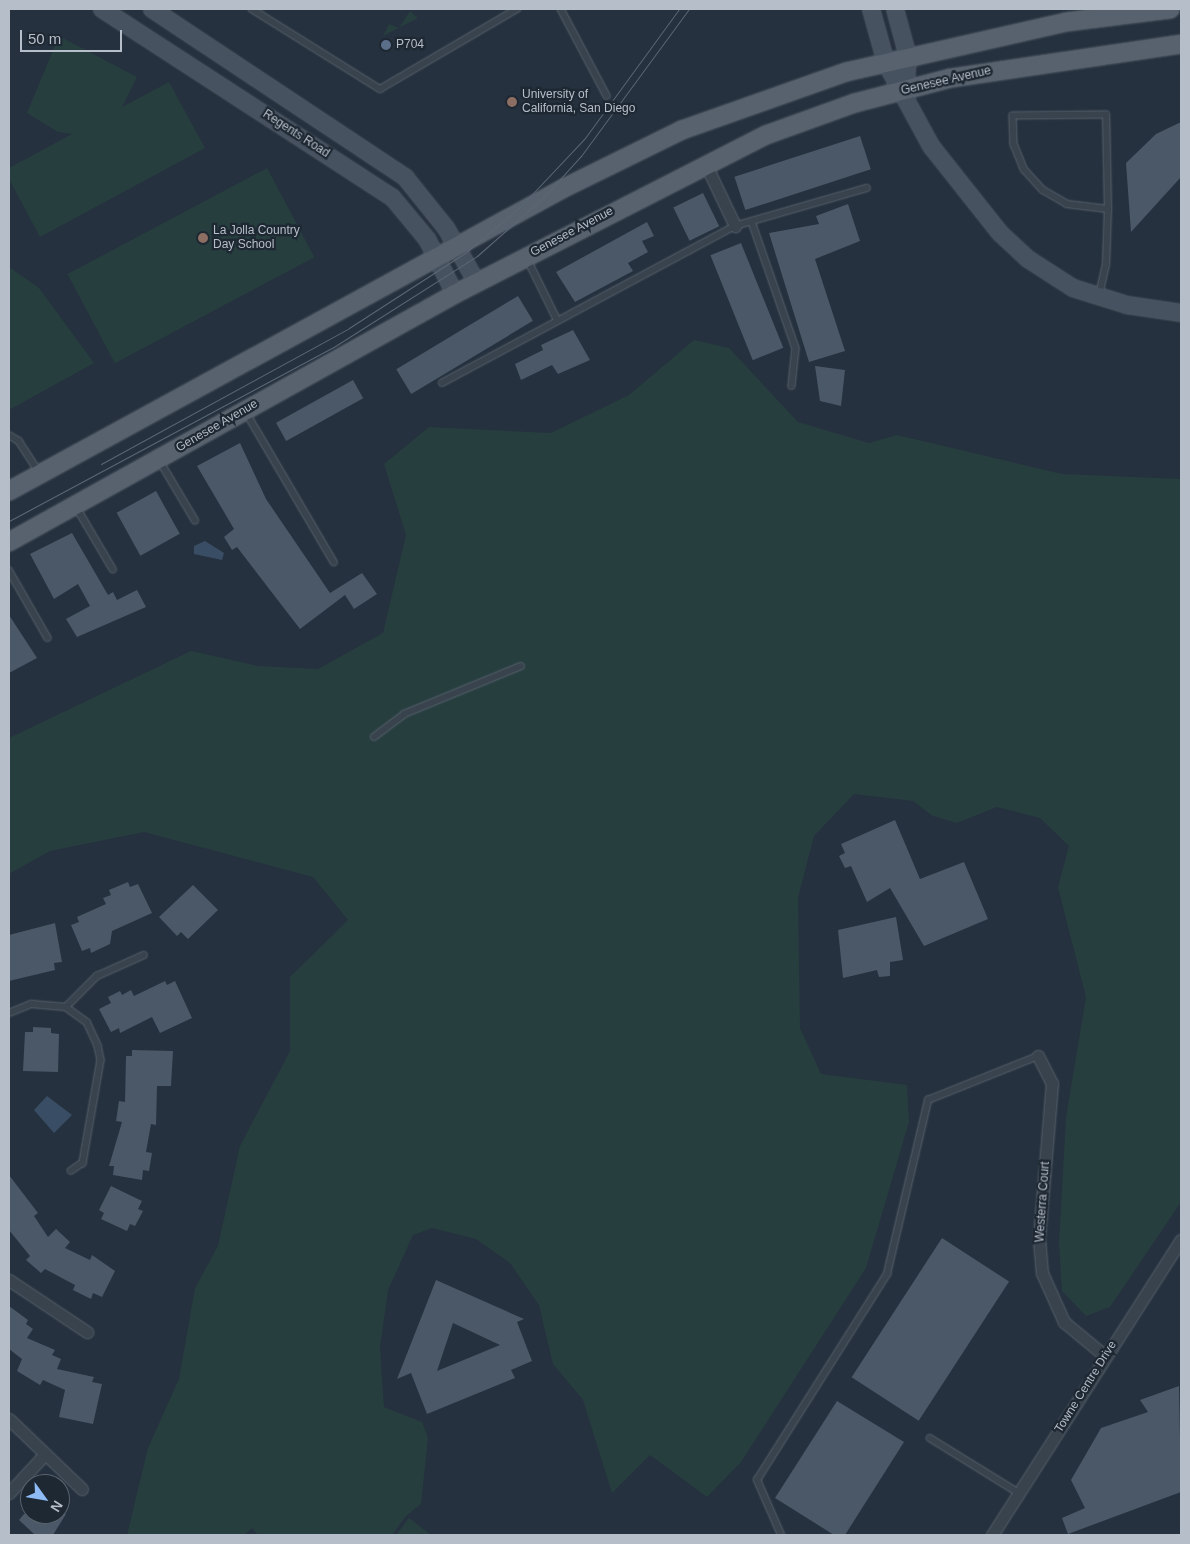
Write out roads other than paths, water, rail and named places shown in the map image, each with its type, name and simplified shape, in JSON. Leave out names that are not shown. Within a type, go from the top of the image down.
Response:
[{"type":"main road","name":"Regents Road","points":[[102,9],[392,197],[422,232],[455,294]]},
{"type":"main road","name":"Regents Road","points":[[152,9],[405,177],[457,246],[477,284]]},
{"type":"main road","points":[[871,9],[886,62],[905,91],[931,146],[1000,233],[1048,275],[1098,297],[1181,313]]},
{"type":"main road","points":[[896,9],[908,57],[905,91]]},
{"type":"main road","points":[[9,491],[616,160],[682,130],[781,93],[886,62],[1066,22],[1170,9]]},
{"type":"main road","name":"Genesee Avenue","points":[[9,542],[526,256],[705,163],[804,120],[905,91],[1058,59],[1181,44]]},
{"type":"street","points":[[705,163],[734,226]]},
{"type":"street","name":"Westerra Court","points":[[1038,1056],[1052,1084],[1039,1239],[1042,1273],[1064,1322],[1105,1356]]},
{"type":"street","name":"Towne Centre Drive","points":[[992,1535],[1181,1240]]},
{"type":"street","points":[[9,1280],[87,1332]]},
{"type":"street","points":[[9,1419],[82,1489]]},
{"type":"street","points":[[9,1493],[45,1454]]},
{"type":"lane","points":[[561,9],[607,96]]},
{"type":"lane","points":[[256,10],[380,90],[513,10]]},
{"type":"lane","points":[[1098,297],[1106,265],[1108,209],[1106,115],[1013,116],[1018,152],[1024,169],[1043,190],[1067,204],[1108,209]]},
{"type":"lane","points":[[442,383],[557,319],[734,226],[868,188]]},
{"type":"lane","points":[[752,222],[796,348],[792,386]]},
{"type":"lane","points":[[526,256],[557,319]]},
{"type":"lane","points":[[245,410],[334,562]]},
{"type":"lane","points":[[9,435],[19,441],[41,474]]},
{"type":"lane","points":[[159,460],[195,520]]},
{"type":"lane","points":[[76,506],[113,569]]},
{"type":"lane","points":[[9,570],[48,638]]},
{"type":"lane","points":[[374,737],[404,714],[521,666]]},
{"type":"lane","points":[[66,1007],[97,976],[144,955]]},
{"type":"lane","points":[[9,1013],[31,1004],[66,1007],[88,1022],[101,1060],[84,1163],[71,1171]]},
{"type":"lane","points":[[781,1535],[757,1480],[887,1274],[928,1100],[1038,1056]]},
{"type":"lane","points":[[930,1438],[1019,1493]]},
{"type":"water","points":[[205,541],[224,553],[222,560],[194,554],[194,546]]},
{"type":"water","points":[[47,1096],[72,1115],[54,1133],[34,1110]]},
{"type":"tram line","points":[[101,464],[349,328],[465,253],[520,207],[585,138],[679,9]]},
{"type":"tram line","points":[[9,521],[332,348],[477,256],[543,198],[581,156],[689,9]]},
{"type":"place","name":"P704","points":[[386,45]]},
{"type":"place","name":"University of California, San Diego","points":[[512,102]]},
{"type":"place","name":"La Jolla Country Day School","points":[[203,238]]}]
